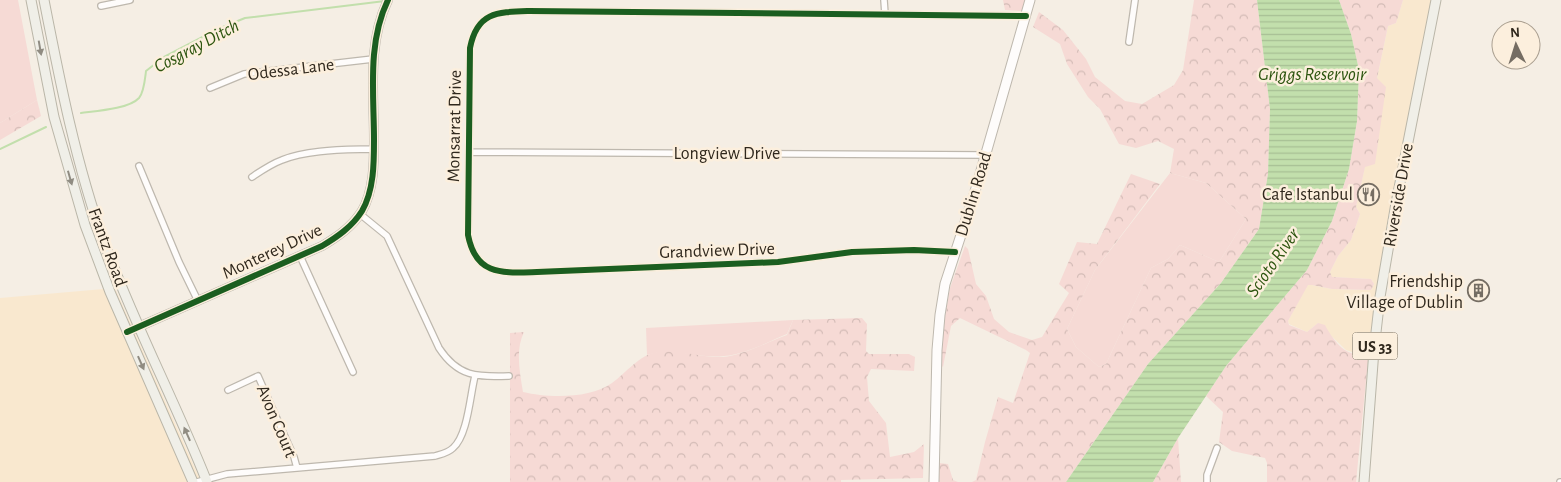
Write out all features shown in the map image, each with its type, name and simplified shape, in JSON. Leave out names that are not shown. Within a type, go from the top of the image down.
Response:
[{"type":"main road","name":"Frantz Road","points":[[31,0],[57,131],[85,225],[104,279],[193,482]]},
{"type":"main road","name":"Frantz Road","points":[[44,0],[71,128],[102,235],[203,481]]},
{"type":"main road","name":"Dublin Road","points":[[934,482],[937,350],[945,284],[974,196],[1030,0]]},
{"type":"main road","name":"Riverside Drive","points":[[1364,482],[1380,297],[1396,203],[1436,0]]},
{"type":"main road","points":[[85,225],[102,235]]},
{"type":"main road","points":[[171,433],[203,481]]},
{"type":"street","points":[[101,6],[130,0]]},
{"type":"street","points":[[884,0],[885,14]]},
{"type":"street","points":[[1130,42],[1135,0]]},
{"type":"street","name":"Monterey Drive","points":[[127,332],[140,328],[300,256],[346,230],[360,214],[367,199],[372,179],[374,149],[373,59],[377,36],[387,3]]},
{"type":"street","name":"Monsarrat Drive","points":[[482,264],[471,248],[468,235],[470,48],[473,34],[480,22],[491,15],[514,11],[1026,16]]},
{"type":"street","name":"Odessa Lane","points":[[210,88],[244,74],[373,59]]},
{"type":"street","points":[[252,177],[272,165],[294,156],[350,149],[374,149]]},
{"type":"street","name":"Longview Drive","points":[[469,152],[985,155]]},
{"type":"street","points":[[139,166],[179,262],[198,301]]},
{"type":"street","points":[[360,214],[388,236],[438,348],[446,360],[458,369],[474,376],[509,376]]},
{"type":"street","name":"Grandview Drive","points":[[482,264],[493,270],[508,272],[778,262],[852,252],[914,250],[954,252]]},
{"type":"street","points":[[300,256],[353,372]]},
{"type":"street","name":"Avon Court","points":[[228,390],[258,376],[297,468]]},
{"type":"street","points":[[203,481],[227,474],[435,456],[448,452],[457,444],[463,433],[474,376]]},
{"type":"street","points":[[1207,482],[1207,475],[1217,448]]},
{"type":"shaded area","points":[[1403,0],[1438,0],[1377,316],[1369,350],[1358,354],[1346,350],[1318,323],[1307,332],[1289,324],[1288,321],[1307,285],[1332,289],[1371,290],[1374,284],[1371,279],[1331,277],[1330,272],[1338,256],[1351,240],[1360,214],[1356,207],[1365,166],[1377,78],[1388,26],[1396,23]]},
{"type":"shaded area","points":[[115,288],[201,482],[0,482],[0,298]]},
{"type":"green space","points":[[0,0],[18,0],[37,100],[0,123]]},
{"type":"green space","points":[[1003,0],[1025,0],[1022,11],[1005,10]]},
{"type":"green space","points":[[1194,0],[1257,0],[1270,109],[1268,174],[1259,229],[1221,283],[1148,364],[1066,482],[972,482],[976,480],[998,397],[1013,403],[1030,353],[960,318],[951,326],[943,367],[941,365],[944,322],[950,288],[965,246],[968,249],[976,284],[986,296],[994,319],[1009,332],[1032,340],[1042,337],[1069,293],[1059,284],[1077,242],[1097,244],[1131,174],[1160,184],[1095,270],[1067,329],[1076,347],[1099,367],[1106,364],[1151,268],[1168,259],[1180,245],[1219,262],[1246,219],[1206,183],[1170,173],[1174,149],[1158,141],[1136,148],[1119,144],[1100,109],[1088,97],[1067,64],[1060,44],[1033,27],[1039,12],[1063,30],[1086,59],[1095,77],[1125,101],[1142,104],[1174,85],[1183,70]]},
{"type":"green space","points":[[1339,0],[1403,0],[1396,23],[1388,26],[1377,78],[1386,87],[1375,164],[1365,167],[1356,207],[1360,214],[1351,240],[1338,256],[1330,272],[1332,277],[1371,279],[1374,284],[1371,290],[1332,289],[1308,285],[1288,321],[1289,325],[1307,332],[1318,323],[1325,325],[1338,344],[1347,351],[1358,354],[1369,350],[1356,482],[1267,482],[1267,463],[1265,458],[1232,451],[1219,442],[1223,412],[1206,396],[1226,366],[1307,270],[1332,221],[1349,169],[1357,121],[1359,70],[1351,34]]},
{"type":"green space","points":[[37,100],[41,116],[0,140],[0,123]]},
{"type":"green space","points":[[1170,173],[1206,183],[1246,219],[1219,262],[1180,245],[1168,259],[1151,268],[1106,364],[1099,367],[1076,347],[1067,329],[1095,270]]},
{"type":"green space","points":[[862,318],[867,324],[866,351],[869,354],[909,354],[915,357],[914,371],[871,369],[867,377],[869,401],[886,423],[890,457],[914,452],[924,444],[923,478],[841,480],[841,482],[510,482],[510,333],[524,332],[519,354],[523,392],[569,396],[603,388],[651,353],[666,351],[715,357],[730,356],[787,335],[793,320]]},
{"type":"green space","points":[[793,320],[787,334],[732,355],[705,356],[666,352],[647,355],[646,328]]},
{"type":"green space","points":[[1178,438],[1181,482],[1153,482]]},
{"type":"green space","points":[[939,463],[948,464],[953,480],[958,482],[938,482]]},
{"type":"water","name":"Griggs Reservoir","points":[[1257,0],[1339,0],[1351,34],[1359,70],[1357,121],[1349,169],[1332,221],[1307,270],[1226,366],[1178,438],[1153,482],[1066,482],[1148,364],[1221,283],[1259,229],[1268,174],[1270,109]]},
{"type":"waterway","name":"Cosgray Ditch","points":[[81,113],[112,109],[134,102],[142,92],[146,71],[164,57],[218,29],[245,18],[385,1]]},
{"type":"waterway","name":"Cosgray Ditch","points":[[0,149],[46,127]]},
{"type":"cycle path","points":[[127,332],[322,246],[344,231],[358,217],[366,203],[372,176],[374,149],[374,51],[381,16],[388,0]]},
{"type":"cycle path","points":[[955,252],[914,250],[852,252],[778,262],[537,272],[502,272],[492,269],[484,265],[477,258],[468,235],[470,48],[473,36],[483,21],[490,16],[518,11],[1026,16]]},
{"type":"place","name":"Cafe Istanbul","points":[[1369,194]]},
{"type":"place","name":"Friendship Village of Dublin","points":[[1479,291]]},
{"type":"water label","name":"Scioto River","points":[[1272,262]]}]
